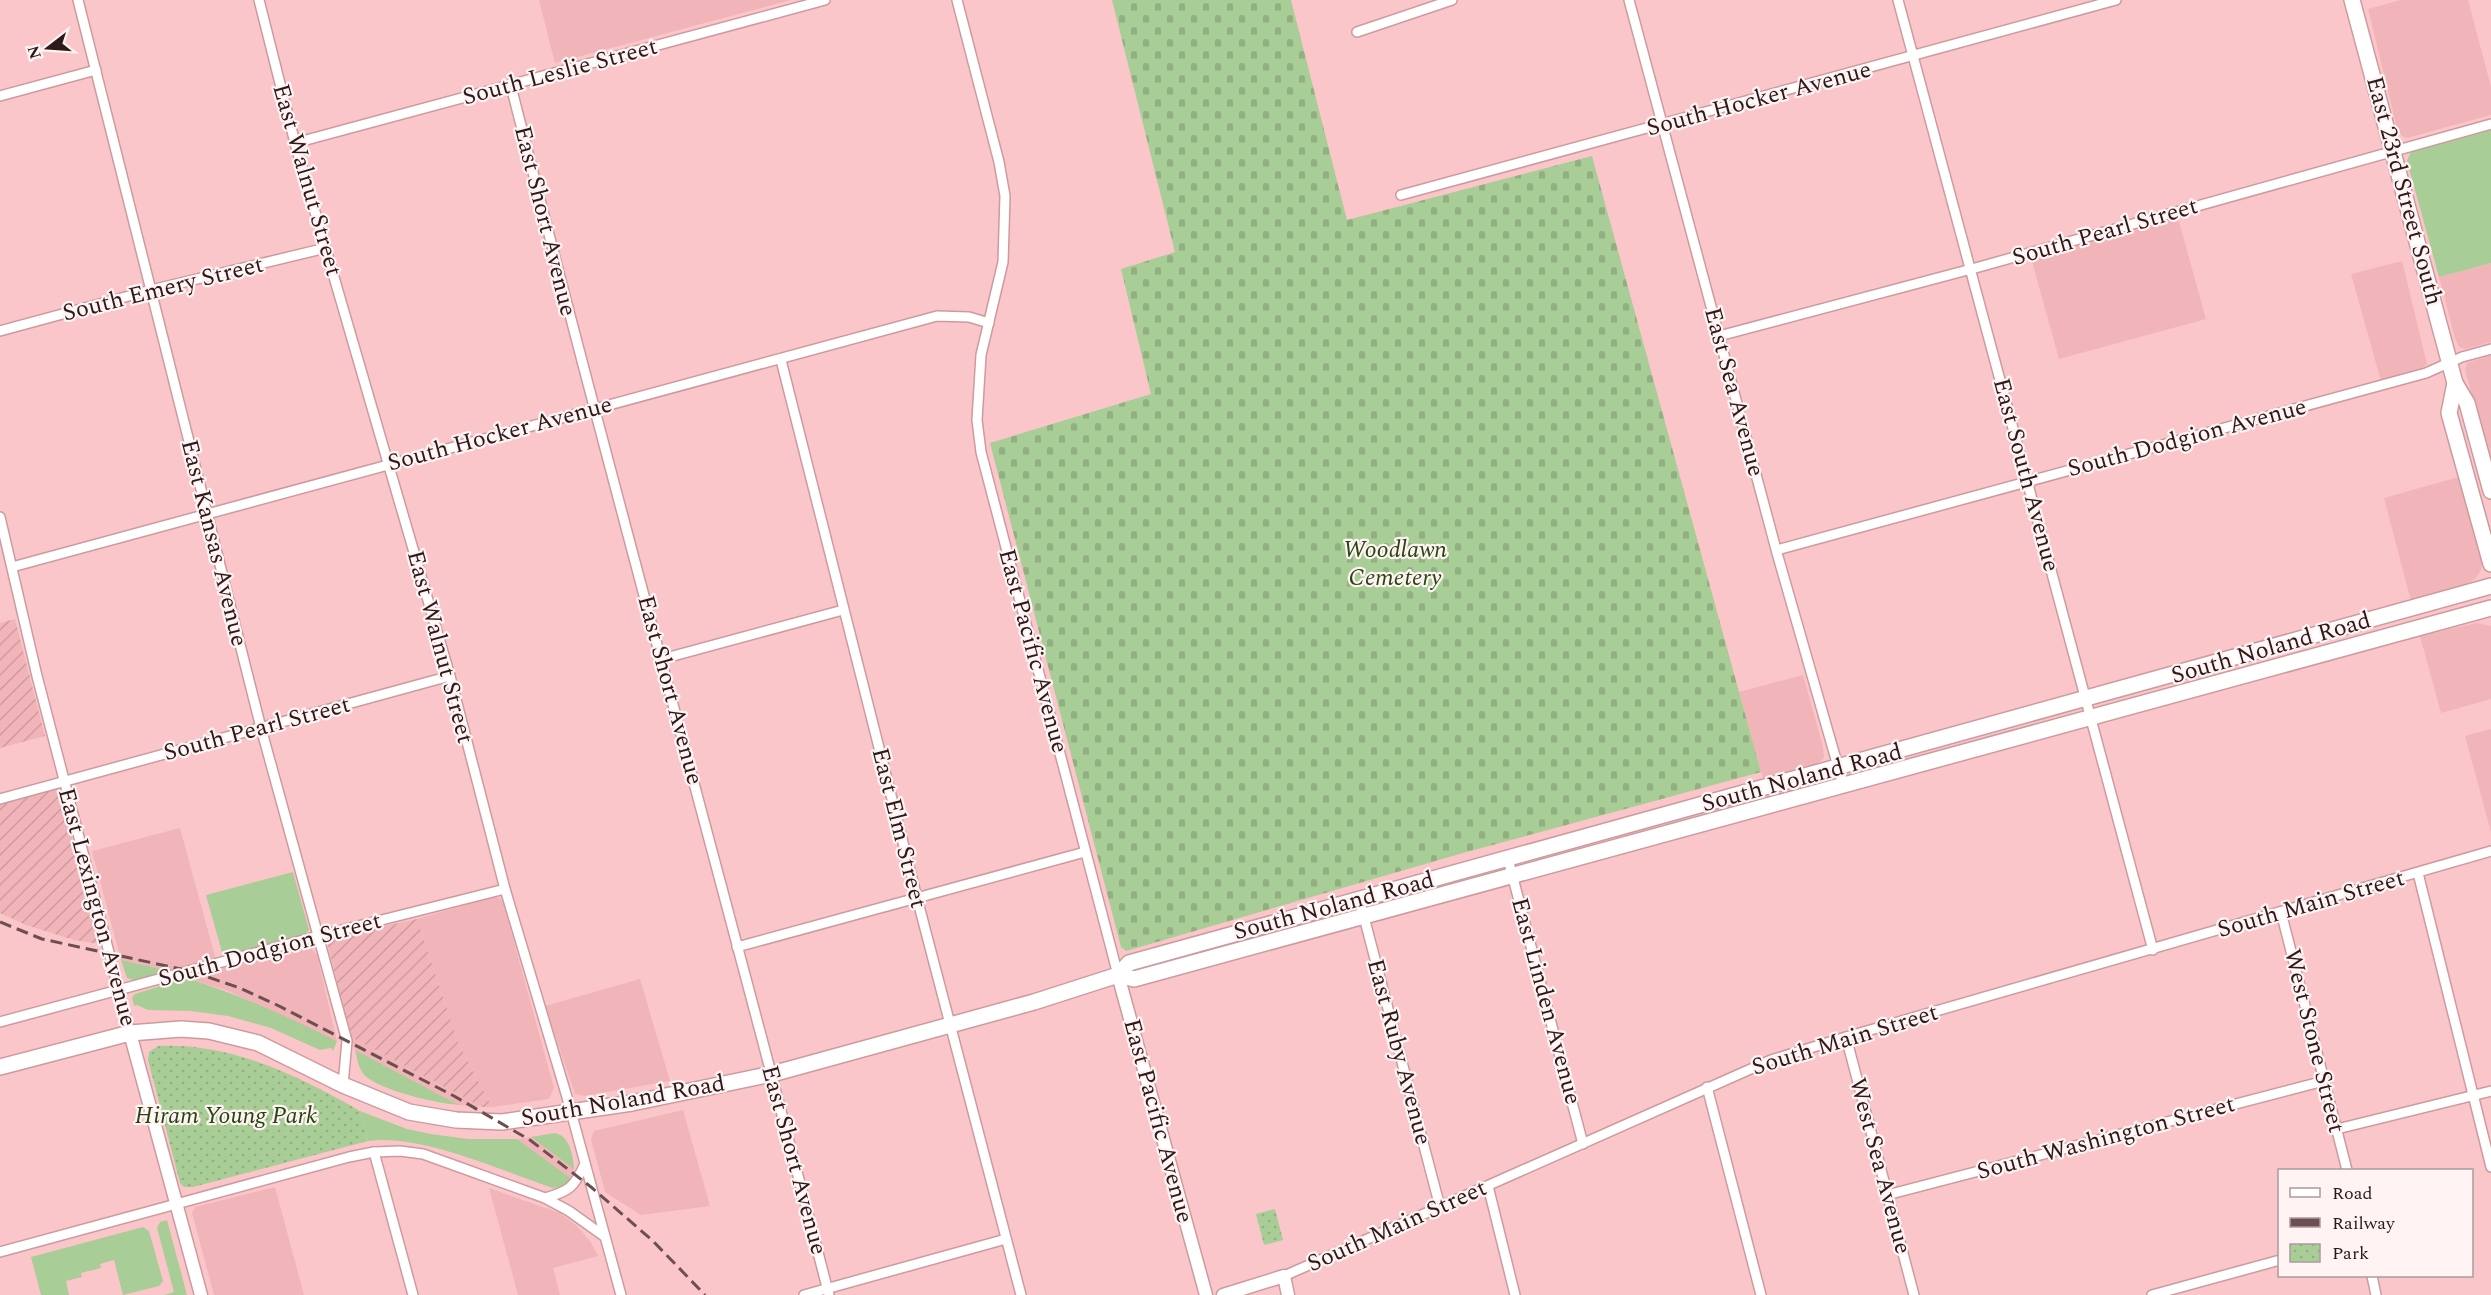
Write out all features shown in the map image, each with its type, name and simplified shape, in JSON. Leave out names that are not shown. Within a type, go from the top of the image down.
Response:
[{"type":"main road","name":"East 23rd Street South","points":[[2352,0],[2455,383],[2467,403],[2491,490]]},
{"type":"main road","name":"East 23rd Street South","points":[[2455,383],[2449,413],[2491,564]]},
{"type":"main road","name":"South Noland Road","points":[[0,1067],[130,1033],[181,1029],[233,1035],[258,1043],[343,1085],[409,1112],[456,1120],[502,1122],[632,1103],[772,1074],[1034,1002],[1118,975],[1129,963],[2491,586]]},
{"type":"main road","name":"South Noland Road","points":[[1118,975],[1134,979],[2092,715],[2491,608]]},
{"type":"street","name":"East Kansas Avenue","points":[[78,0],[261,728],[347,1041],[343,1085]]},
{"type":"street","name":"East Walnut Street","points":[[259,0],[296,143],[450,676],[506,889],[621,1295]]},
{"type":"street","name":"South Leslie Street","points":[[296,143],[825,0]]},
{"type":"street","name":"East Pacific Avenue","points":[[957,0],[999,162],[1005,196],[1003,262],[981,355],[977,420],[981,452],[1085,852],[1206,1295]]},
{"type":"street","points":[[1357,32],[1452,0]]},
{"type":"street","name":"East Sea Avenue","points":[[1629,0],[1777,550],[1843,784]]},
{"type":"street","name":"East South Avenue","points":[[1898,0],[2088,699],[2153,950]]},
{"type":"street","name":"South Hocker Avenue","points":[[1401,195],[1662,126],[2116,0]]},
{"type":"street","points":[[0,96],[96,70]]},
{"type":"street","name":"East Short Avenue","points":[[511,86],[828,1292]]},
{"type":"street","name":"South Pearl Street","points":[[1719,336],[1970,269],[2491,124]]},
{"type":"street","name":"South Emery Street","points":[[0,331],[151,290],[326,248]]},
{"type":"street","name":"South Hocker Avenue","points":[[12,567],[937,316],[969,317],[989,323]]},
{"type":"street","name":"South Dodgion Avenue","points":[[1777,550],[2426,373],[2491,349]]},
{"type":"street","name":"East Elm Street","points":[[781,360],[843,610],[1021,1295]]},
{"type":"street","name":"East Lexington Avenue","points":[[0,517],[64,780],[201,1295]]},
{"type":"street","points":[[662,659],[843,610]]},
{"type":"street","name":"South Pearl Street","points":[[0,798],[450,676]]},
{"type":"street","name":"South Main Street","points":[[1223,1295],[1284,1276],[1771,1060],[2491,851]]},
{"type":"street","points":[[737,947],[1085,852]]},
{"type":"street","name":"East Linden Avenue","points":[[1508,859],[1583,1144]]},
{"type":"street","points":[[2418,873],[2491,1167]]},
{"type":"street","name":"South Dodgion Street","points":[[0,1022],[318,936],[506,889]]},
{"type":"street","name":"East Ruby Avenue","points":[[1359,898],[1440,1207]]},
{"type":"street","name":"West Stone Street","points":[[2281,912],[2347,1169]]},
{"type":"street","name":"West Sea Avenue","points":[[1846,1037],[1914,1295]]},
{"type":"street","name":"South Washington Street","points":[[1887,1195],[2324,1081]]},
{"type":"street","points":[[1707,1087],[1761,1295]]},
{"type":"street","points":[[2337,1129],[2491,1091]]},
{"type":"street","points":[[374,1152],[413,1295]]},
{"type":"street","points":[[0,1252],[374,1152],[423,1154],[545,1198],[569,1211],[604,1236]]},
{"type":"street","points":[[545,1198],[561,1194],[572,1188],[585,1164]]},
{"type":"street","points":[[1488,1186],[1515,1295]]},
{"type":"street","points":[[804,1295],[828,1292],[1006,1239]]},
{"type":"street","points":[[2152,1295],[2278,1261]]},
{"type":"street","points":[[1284,1276],[1288,1295]]},
{"type":"street","points":[[2372,1277],[2376,1295]]},
{"type":"shaded area","points":[[539,0],[791,0],[555,63]]},
{"type":"shaded area","points":[[2401,0],[2468,0],[2491,87],[2491,115],[2407,138],[2402,136],[2397,128],[2368,9]]},
{"type":"shaded area","points":[[2178,218],[2206,319],[2059,359],[2031,258]]},
{"type":"shaded area","points":[[2402,261],[2427,364],[2422,369],[2381,381],[2351,274]]},
{"type":"shaded area","points":[[2491,263],[2491,342],[2465,349],[2459,347],[2439,277]]},
{"type":"shaded area","points":[[2491,355],[2491,464],[2465,370],[2467,363]]},
{"type":"shaded area","points":[[2462,476],[2483,560],[2481,570],[2476,578],[2466,585],[2411,601],[2384,498]]},
{"type":"shaded area","points":[[15,619],[45,736],[0,748],[0,623]]},
{"type":"shaded area","points":[[2477,623],[2491,626],[2491,699],[2441,713],[2420,636]]},
{"type":"shaded area","points":[[1803,675],[1823,746],[1824,758],[1817,764],[1763,779],[1739,692]]},
{"type":"shaded area","points":[[2491,729],[2491,832],[2465,736]]},
{"type":"shaded area","points":[[59,786],[99,944],[74,940],[26,925],[0,913],[0,801]]},
{"type":"shaded area","points":[[180,828],[216,960],[170,971],[121,960],[92,851]]},
{"type":"shaded area","points":[[493,897],[500,898],[503,902],[554,1088],[549,1099],[492,1107],[458,1042],[417,919]]},
{"type":"shaded area","points":[[417,919],[458,1042],[492,1107],[482,1107],[351,1037],[327,942],[330,938]]},
{"type":"shaded area","points":[[305,945],[317,955],[337,1041],[226,990],[186,978]]},
{"type":"shaded area","points":[[640,979],[670,1081],[584,1096],[575,1094],[545,1006]]},
{"type":"shaded area","points":[[351,1037],[482,1107],[459,1105],[355,1050]]},
{"type":"shaded area","points":[[683,1110],[710,1206],[641,1215],[605,1192],[591,1139],[594,1131]]},
{"type":"shaded area","points":[[531,1137],[574,1169],[570,1178],[517,1139]]},
{"type":"shaded area","points":[[275,1187],[304,1295],[214,1295],[192,1213],[195,1207]]},
{"type":"shaded area","points":[[489,1188],[560,1213],[577,1226],[590,1241],[598,1256],[553,1268],[560,1295],[518,1295]]},
{"type":"green space","name":"Woodlawn Cemetery","points":[[1112,0],[1291,0],[1347,220],[1592,156],[1761,772],[1463,853],[1126,951],[1121,947],[990,443],[1151,394],[1121,269],[1175,252]]},
{"type":"green space","points":[[2491,129],[2491,263],[2439,277],[2407,161],[2411,151]]},
{"type":"green space","points":[[293,872],[309,930],[305,934],[223,956],[206,895]]},
{"type":"green space","points":[[121,960],[170,971],[134,980],[127,978]]},
{"type":"green space","points":[[186,978],[263,1006],[337,1041],[333,1051],[331,1048],[320,1050],[271,1028],[228,1016],[191,1011],[148,1010],[134,1006],[132,998],[135,994]]},
{"type":"green space","name":"Hiram Young Park","points":[[158,1046],[185,1046],[212,1050],[264,1064],[289,1074],[360,1111],[368,1141],[193,1187],[184,1187],[180,1183],[148,1060],[149,1052]]},
{"type":"green space","points":[[355,1050],[459,1105],[422,1099],[379,1084],[362,1072]]},
{"type":"green space","points":[[360,1111],[407,1129],[431,1134],[468,1139],[517,1139],[572,1179],[565,1186],[553,1188],[436,1148],[389,1140],[368,1141]]},
{"type":"green space","points":[[555,1133],[567,1142],[572,1153],[574,1169],[531,1137]]},
{"type":"green space","points":[[1275,1209],[1283,1240],[1264,1245],[1256,1214]]},
{"type":"green space","points":[[167,1220],[187,1295],[164,1295],[174,1292],[157,1228],[160,1222]]},
{"type":"green space","points":[[143,1227],[149,1231],[163,1281],[159,1286],[123,1295],[114,1260],[100,1264],[101,1268],[81,1273],[82,1277],[66,1281],[69,1295],[41,1295],[31,1257]]},
{"type":"railway","points":[[0,922],[42,939],[190,971],[240,988],[454,1096],[530,1140],[591,1187],[653,1241],[705,1295]]}]
